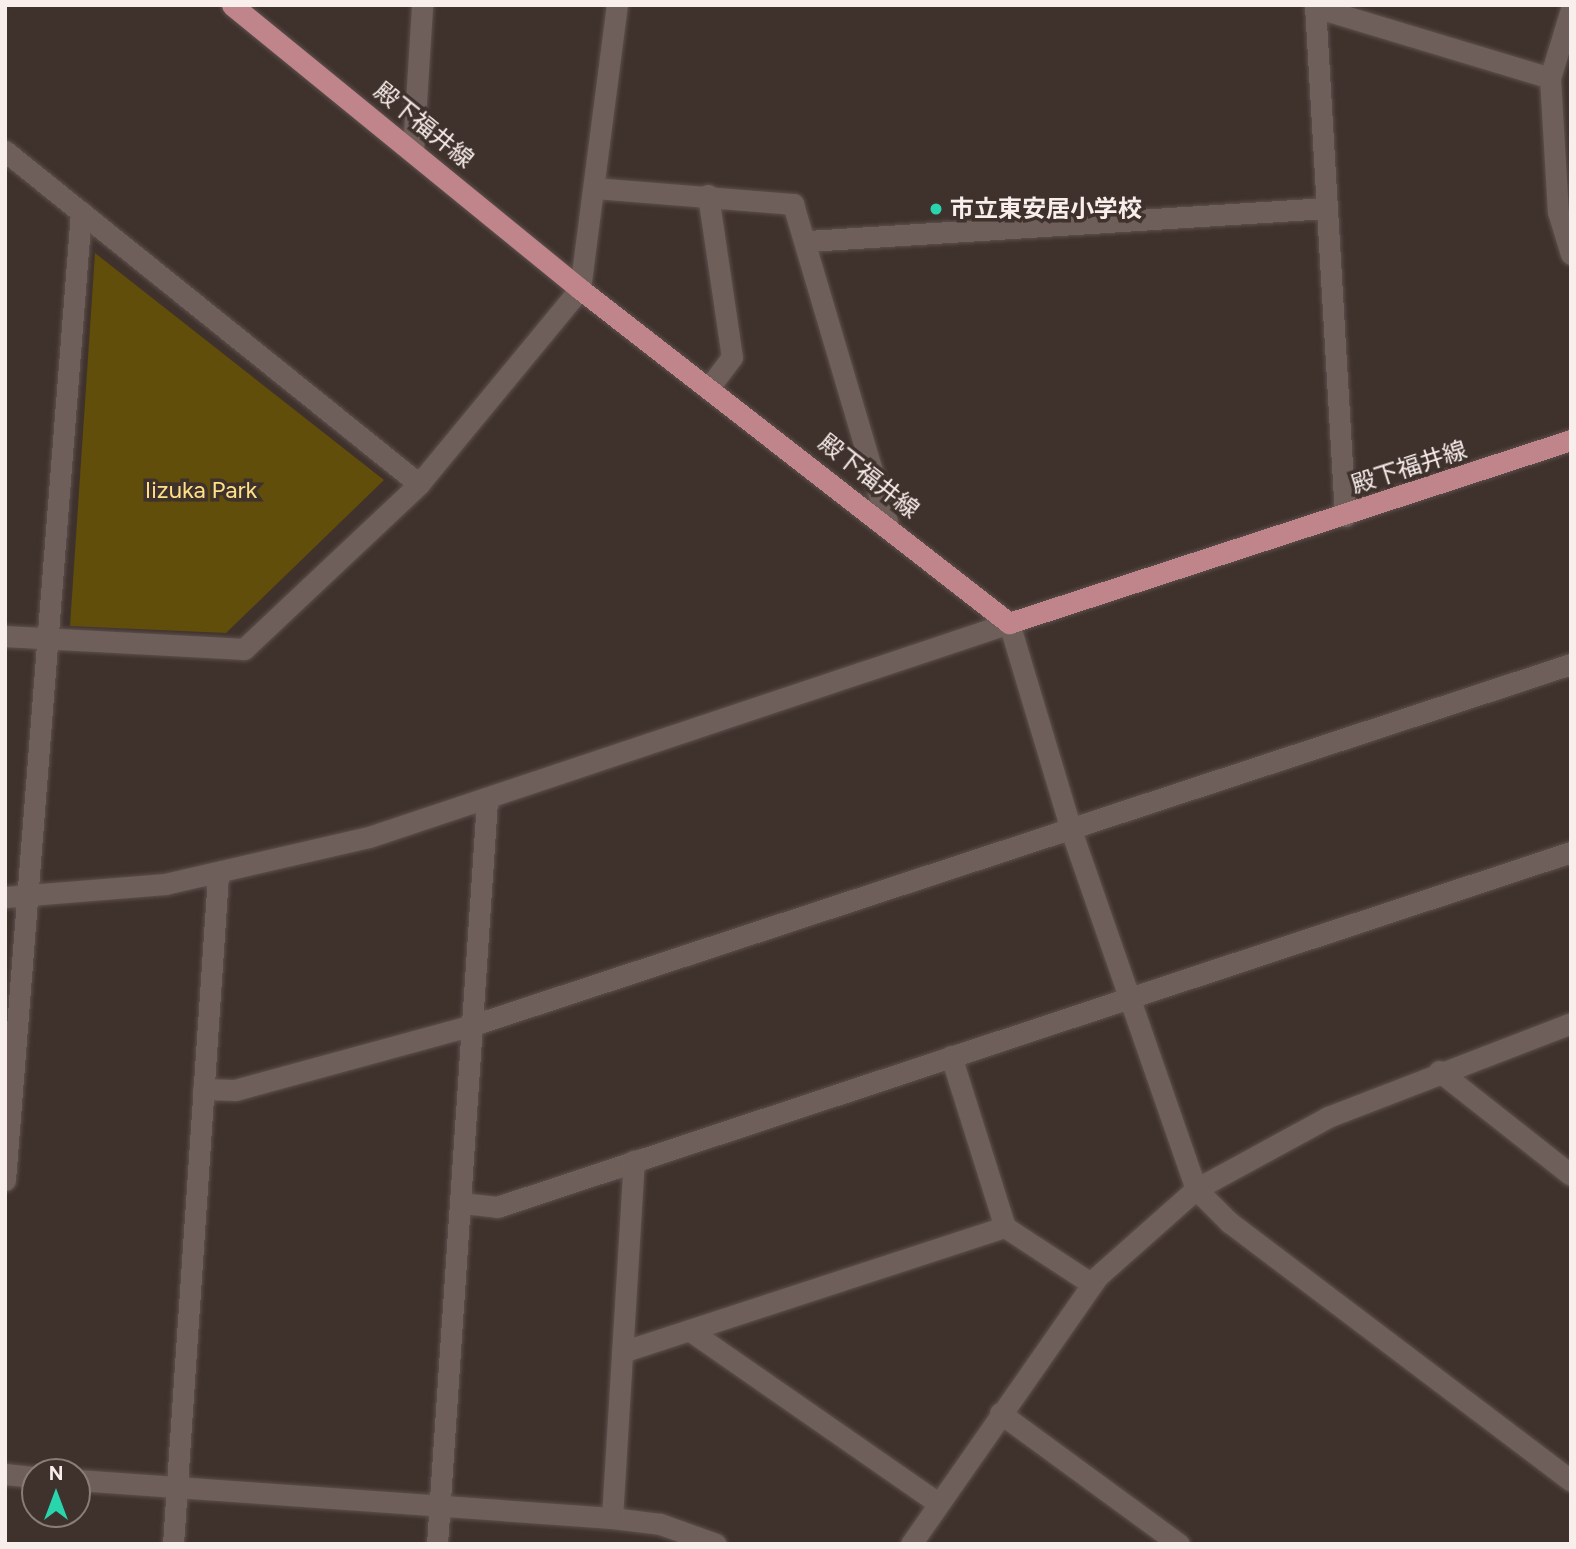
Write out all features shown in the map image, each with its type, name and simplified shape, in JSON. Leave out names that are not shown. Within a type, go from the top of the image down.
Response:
[{"type":"main road","name":"殿下福井線","points":[[232,5],[413,149],[580,289],[887,522],[1009,623],[1345,516],[1571,440]]},
{"type":"street","points":[[413,149],[422,5]]},
{"type":"street","points":[[5,636],[244,649],[419,484],[580,289],[617,5]]},
{"type":"street","points":[[1345,516],[1315,6],[1550,78]]},
{"type":"street","points":[[1570,251],[1559,212],[1550,78],[1571,9]]},
{"type":"street","points":[[5,151],[419,484]]},
{"type":"street","points":[[594,188],[778,199],[793,204],[808,241],[887,522]]},
{"type":"street","points":[[708,195],[732,357],[709,387]]},
{"type":"street","points":[[808,241],[1327,208]]},
{"type":"street","points":[[5,1180],[16,898],[51,639],[81,212]]},
{"type":"street","points":[[16,898],[218,875],[487,801],[1009,623],[1072,833],[1196,1189],[1229,1222],[1567,1468]]},
{"type":"street","points":[[204,1089],[235,1090],[473,1025],[1072,833],[1571,664]]},
{"type":"street","points":[[437,1544],[487,801]]},
{"type":"street","points":[[461,1203],[497,1207],[1571,852]]},
{"type":"street","points":[[173,1544],[218,875]]},
{"type":"street","points":[[911,1544],[1092,1284],[1196,1189],[1328,1117],[1438,1071],[1571,1023]]},
{"type":"street","points":[[951,1056],[1006,1227],[1092,1284]]},
{"type":"street","points":[[1438,1071],[1571,1175]]},
{"type":"street","points":[[612,1518],[634,1161]]},
{"type":"street","points":[[622,1352],[1006,1227]]},
{"type":"street","points":[[689,1331],[938,1503]]},
{"type":"street","points":[[1000,1413],[1179,1544]]},
{"type":"street","points":[[91,1481],[612,1518],[660,1524],[716,1544]]},
{"type":"green space","name":"Iizuka Park","points":[[95,253],[384,480],[226,633],[70,626]]},
{"type":"place","name":"市立東安居小学校","points":[[936,209]]}]
